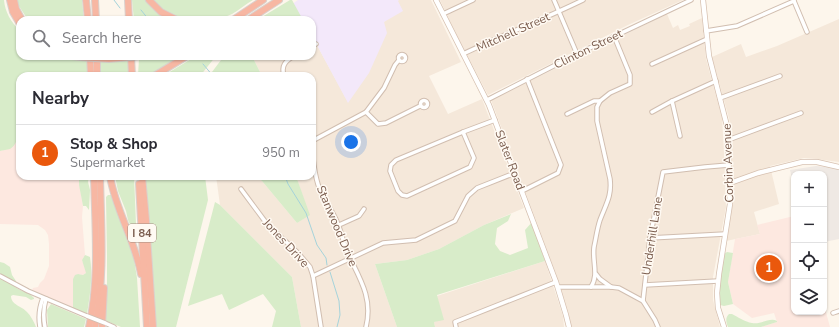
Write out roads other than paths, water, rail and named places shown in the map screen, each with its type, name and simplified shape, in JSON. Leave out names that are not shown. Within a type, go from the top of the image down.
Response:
[{"type":"highway","points":[[10,0],[16,17]]},
{"type":"highway","points":[[14,0],[20,16]]},
{"type":"highway","points":[[86,0],[88,16]]},
{"type":"highway","points":[[95,0],[96,16]]},
{"type":"highway","points":[[128,0],[129,16]]},
{"type":"highway","points":[[149,0],[161,12],[169,16]]},
{"type":"highway","points":[[241,16],[263,0]]},
{"type":"highway","points":[[249,16],[279,0]]},
{"type":"highway","points":[[255,16],[267,7]]},
{"type":"highway","points":[[236,16],[246,12]]},
{"type":"highway","points":[[90,60],[91,72]]},
{"type":"highway","points":[[97,60],[97,72]]},
{"type":"highway","points":[[131,60],[132,72]]},
{"type":"highway","points":[[161,72],[180,60]]},
{"type":"highway","points":[[89,327],[94,298],[96,273],[94,180]]},
{"type":"highway","points":[[95,327],[101,282],[100,180]]},
{"type":"highway","points":[[111,180],[136,252],[145,291]]},
{"type":"highway","name":"I 84","points":[[138,180],[147,327]]},
{"type":"highway","points":[[142,180],[153,327]]},
{"type":"highway","points":[[101,229],[105,241],[103,325]]},
{"type":"main road","name":"Slater Road","points":[[436,0],[487,100],[557,284],[569,327]]},
{"type":"main road","name":"Corbin Avenue","points":[[703,0],[709,56],[727,123],[730,204],[716,293],[724,327]]},
{"type":"main road","points":[[730,183],[802,162],[817,162],[839,167]]},
{"type":"street","points":[[443,14],[473,0]]},
{"type":"street","points":[[554,0],[577,54]]},
{"type":"street","name":"Mitchell Street","points":[[463,54],[583,0]]},
{"type":"street","name":"Clinton Street","points":[[487,100],[577,54],[691,0]]},
{"type":"street","points":[[706,31],[737,26],[794,1],[807,32]]},
{"type":"street","points":[[567,114],[594,102],[600,101],[630,84],[630,75],[614,36]]},
{"type":"street","points":[[652,64],[707,39]]},
{"type":"street","points":[[283,72],[283,69],[287,60]]},
{"type":"street","points":[[316,139],[366,112],[384,88],[395,65],[400,60]]},
{"type":"street","points":[[720,98],[780,76]]},
{"type":"street","points":[[522,191],[558,173],[561,165],[527,80]]},
{"type":"street","points":[[652,112],[716,81]]},
{"type":"street","points":[[591,287],[594,283],[596,274],[594,261],[595,244],[600,220],[608,203],[611,185],[597,121],[600,101]]},
{"type":"street","points":[[672,101],[680,136]]},
{"type":"street","points":[[366,112],[378,124],[386,123],[420,106]]},
{"type":"street","points":[[728,140],[801,113]]},
{"type":"street","points":[[463,132],[474,158],[470,167],[407,196],[398,191],[390,172],[391,165],[396,160],[463,132],[495,120]]},
{"type":"street","name":"Underhill Lane","points":[[643,301],[650,238],[663,172],[729,165]]},
{"type":"street","points":[[313,276],[383,243],[416,240],[455,221],[468,196],[477,188],[515,172]]},
{"type":"street","name":"Stanwood Drive","points":[[316,174],[318,186],[339,225],[346,249],[367,297],[368,315],[366,327]]},
{"type":"street","name":"Jones Drive","points":[[241,190],[267,224],[312,271],[321,327]]},
{"type":"street","points":[[339,225],[359,216],[364,209]]},
{"type":"street","points":[[650,238],[725,234]]},
{"type":"street","points":[[596,274],[603,282],[611,287]]},
{"type":"street","points":[[0,276],[16,285],[87,316],[103,325],[114,327]]},
{"type":"street","points":[[645,285],[718,281]]},
{"type":"street","points":[[456,327],[455,322],[557,284],[619,288],[643,301],[658,327]]},
{"type":"street","points":[[40,327],[38,315],[39,306],[45,298]]},
{"type":"street","points":[[45,298],[43,315],[45,327]]},
{"type":"street","points":[[833,313],[839,311]]},
{"type":"waterway","points":[[114,0],[120,8]]},
{"type":"waterway","points":[[141,10],[146,16]]},
{"type":"waterway","points":[[203,64],[210,72]]},
{"type":"waterway","points":[[286,180],[306,213],[317,245],[326,258],[327,265]]},
{"type":"waterway","points":[[330,272],[339,301],[340,315],[337,327]]},
{"type":"place","name":"Stop & Shop","points":[[769,268]]}]
